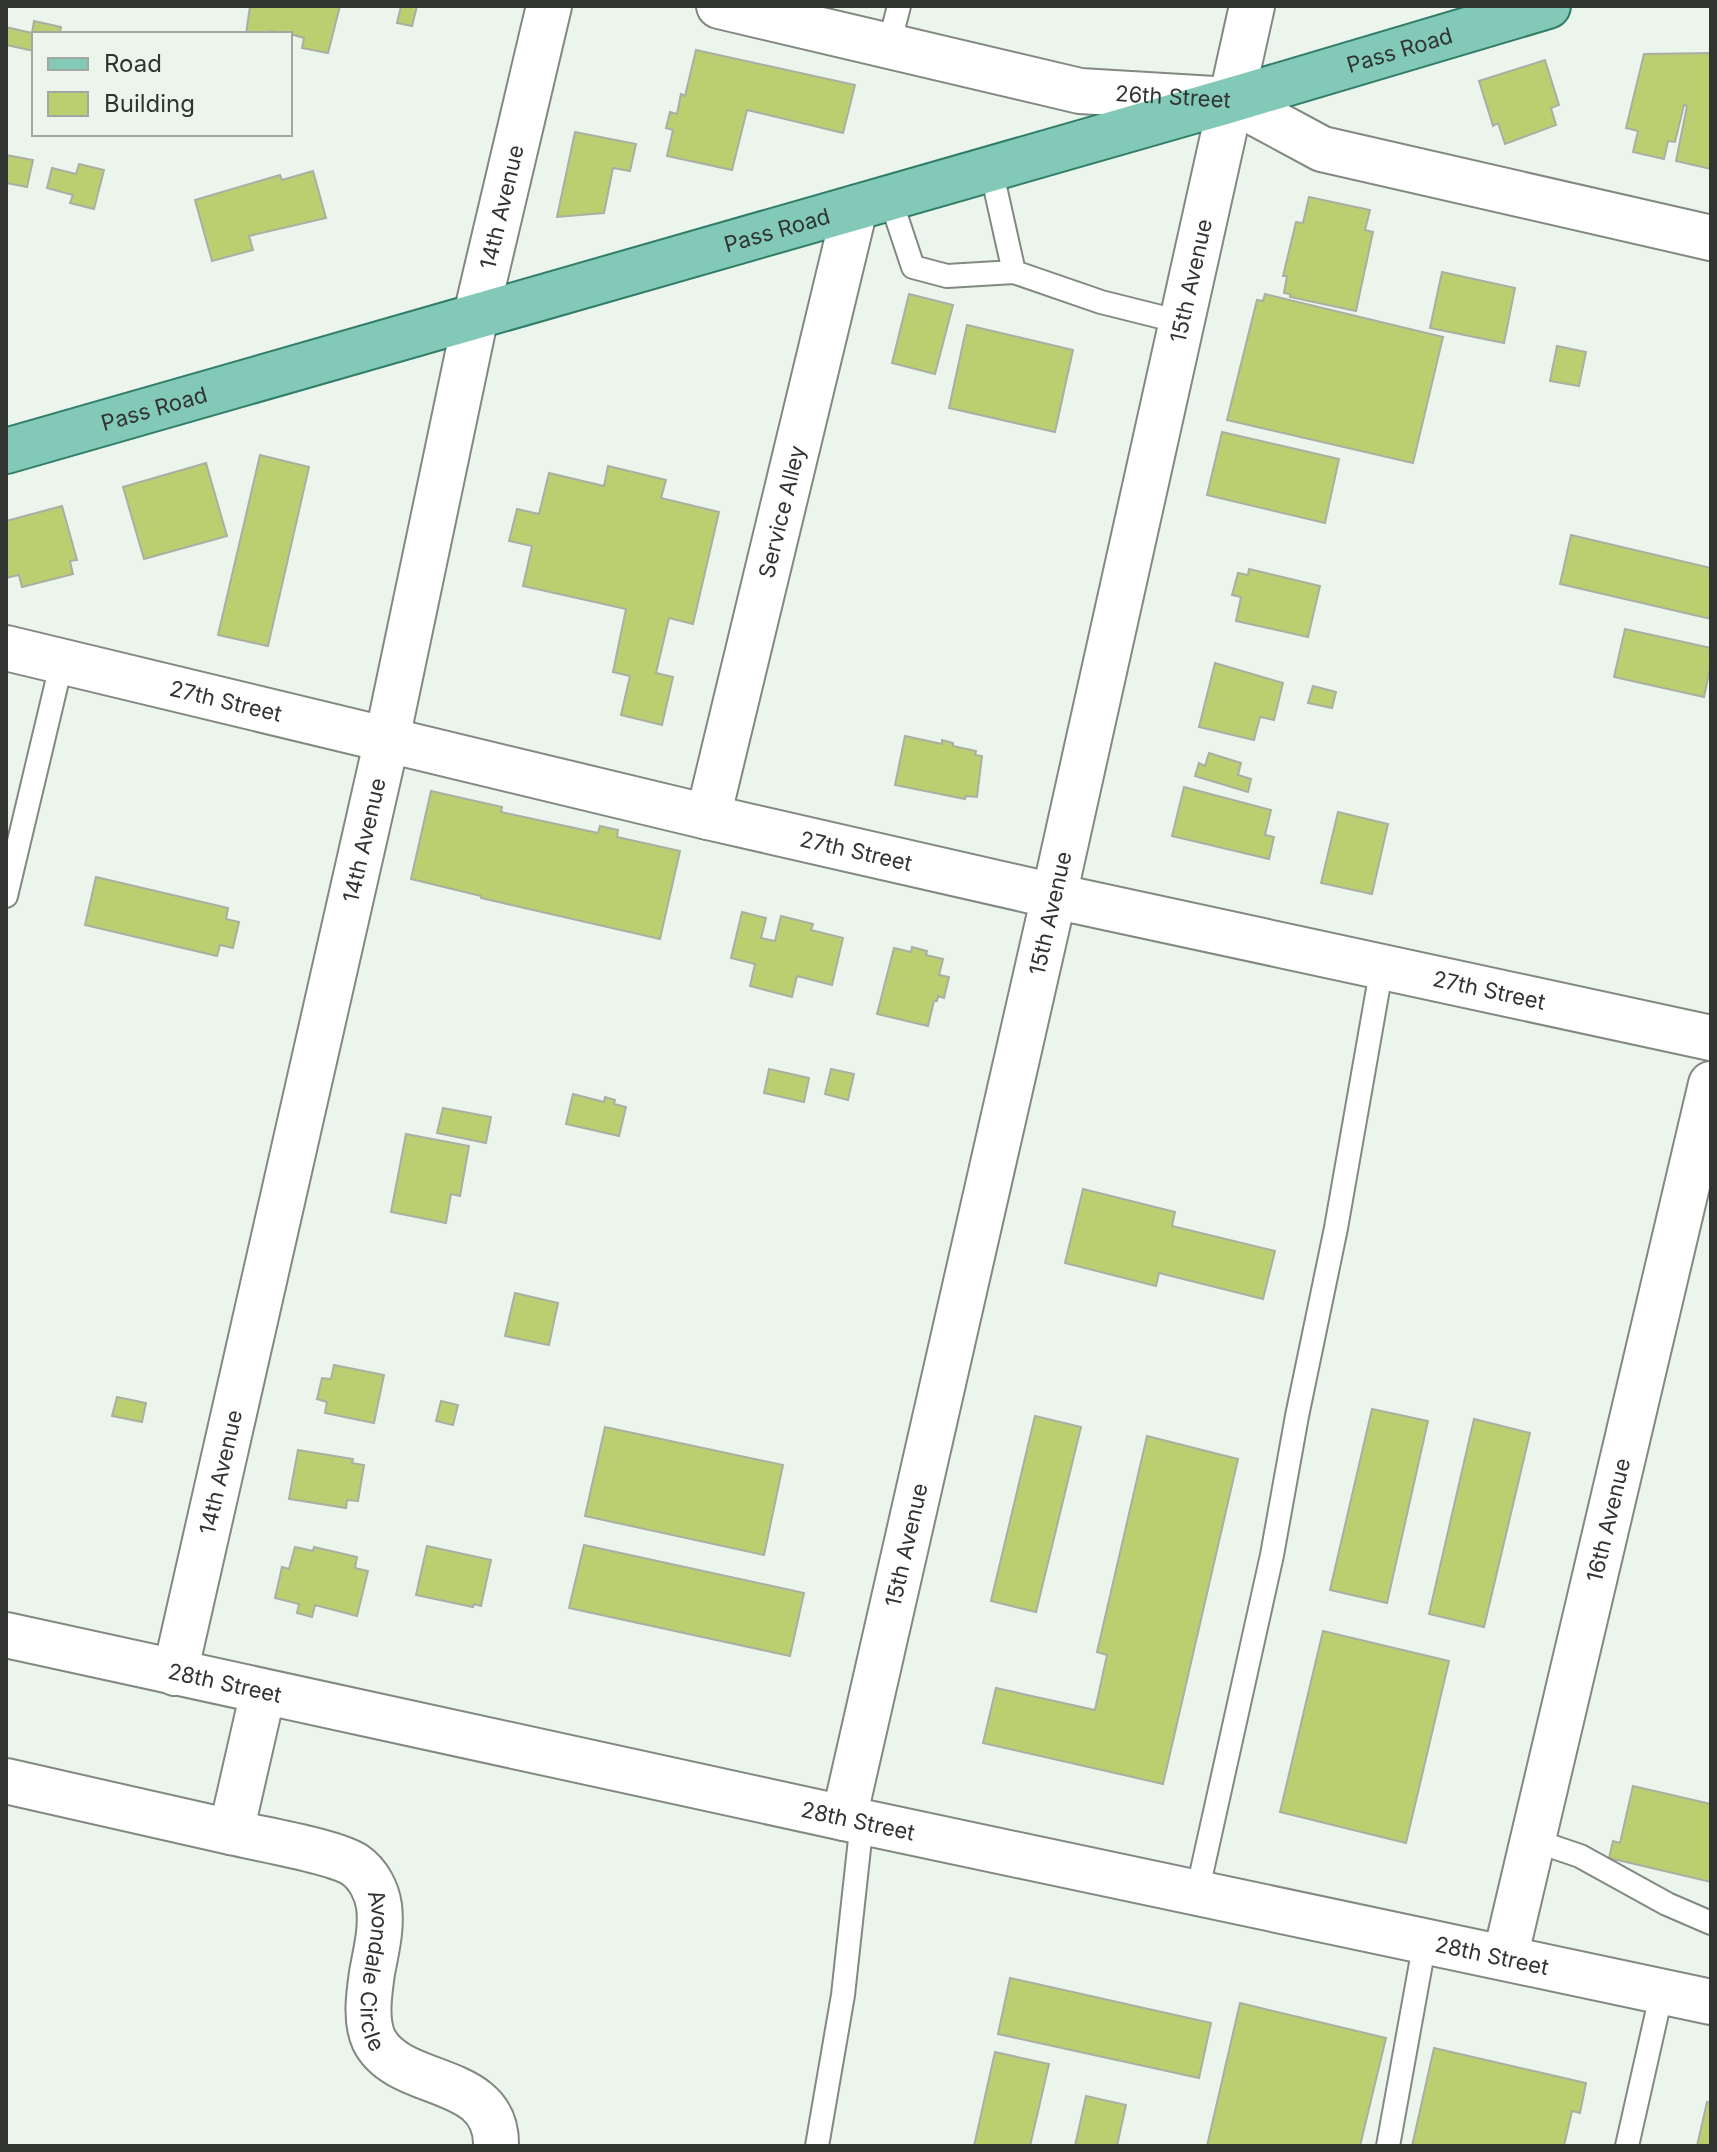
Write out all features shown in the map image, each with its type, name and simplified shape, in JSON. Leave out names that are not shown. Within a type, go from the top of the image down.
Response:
[{"type":"main road","name":"Pass Road","points":[[6,451],[1231,100],[1548,6]]},
{"type":"street","name":"14th Avenue","points":[[175,1673],[387,739],[476,315],[549,6]]},
{"type":"street","name":"26th Street","points":[[719,6],[894,26],[1080,91],[1231,100],[1322,149],[1711,238]]},
{"type":"street","name":"15th Avenue","points":[[853,1820],[1252,6]]},
{"type":"street","name":"Service Alley","points":[[708,817],[873,203]]},
{"type":"street","name":"27th Street","points":[[6,648],[708,817],[1054,896],[1711,1038]]},
{"type":"street","name":"16th Avenue","points":[[1505,1958],[1711,1084]]},
{"type":"street","name":"28th Street","points":[[6,1635],[853,1820],[1711,2002]]},
{"type":"street","points":[[231,1832],[263,1692]]},
{"type":"street","name":"Avondale Circle","points":[[6,1781],[332,1856],[354,1864],[371,1881],[379,1903],[380,1924],[370,1990],[369,2018],[374,2041],[394,2062],[473,2096],[489,2116],[496,2146]]},
{"type":"lane","points":[[991,169],[1014,272]]},
{"type":"lane","points":[[873,203],[913,267],[947,276],[1014,272],[1101,302],[1181,322]]},
{"type":"lane","points":[[6,896],[62,661]]},
{"type":"lane","points":[[1197,1893],[1272,1555],[1336,1228],[1382,966]]},
{"type":"lane","points":[[817,2146],[843,1995],[853,1820]]},
{"type":"lane","points":[[1533,1840],[1580,1856],[1667,1904],[1711,1923]]},
{"type":"lane","points":[[1388,2146],[1425,1941]]},
{"type":"lane","points":[[1627,2146],[1662,1991]]},
{"type":"building","points":[[250,6],[340,6],[328,53],[302,48],[304,38],[292,32],[246,32]]},
{"type":"building","points":[[401,6],[417,6],[412,26],[397,23]]},
{"type":"building","points":[[34,21],[61,27],[60,32],[32,32]]},
{"type":"building","points":[[6,27],[32,33],[32,51],[6,45]]},
{"type":"building","points":[[696,50],[855,85],[843,133],[747,110],[732,170],[667,156],[673,130],[666,128],[670,112],[677,114],[681,94],[685,96]]},
{"type":"building","points":[[1711,53],[1711,169],[1676,161],[1687,106],[1684,105],[1675,142],[1668,141],[1664,159],[1633,152],[1638,131],[1626,128],[1644,54]]},
{"type":"building","points":[[1545,60],[1559,105],[1551,108],[1556,125],[1505,144],[1498,123],[1493,126],[1479,81]]},
{"type":"building","points":[[575,132],[636,144],[630,171],[613,168],[604,213],[557,217]]},
{"type":"building","points":[[6,155],[33,160],[27,187],[6,183]]},
{"type":"building","points":[[79,164],[104,170],[94,209],[70,203],[73,195],[47,188],[52,168],[76,174]]},
{"type":"building","points":[[313,171],[326,218],[249,236],[253,250],[212,261],[195,200],[280,175],[282,180]]},
{"type":"building","points":[[1309,197],[1370,210],[1365,230],[1373,232],[1356,311],[1290,297],[1290,294],[1284,293],[1287,276],[1283,276],[1296,222],[1303,223]]},
{"type":"building","points":[[1442,272],[1515,288],[1504,343],[1430,328]]},
{"type":"building","points":[[909,294],[953,305],[935,374],[892,363]]},
{"type":"building","points":[[1265,294],[1443,337],[1413,463],[1227,420],[1257,300],[1263,301]]},
{"type":"building","points":[[967,325],[1073,350],[1055,432],[949,408]]},
{"type":"building","points":[[1557,346],[1586,352],[1579,386],[1550,381]]},
{"type":"building","points":[[1222,432],[1339,459],[1325,523],[1207,495]]},
{"type":"building","points":[[260,455],[309,467],[268,646],[218,635]]},
{"type":"building","points":[[206,463],[227,536],[144,559],[123,487]]},
{"type":"building","points":[[608,466],[666,480],[661,498],[719,512],[693,624],[669,618],[656,673],[673,677],[662,725],[621,715],[630,676],[613,672],[626,609],[523,586],[532,546],[509,541],[517,509],[539,514],[549,473],[604,486]]},
{"type":"building","points":[[62,506],[77,560],[70,561],[73,574],[22,587],[19,575],[6,578],[6,521]]},
{"type":"building","points":[[1571,535],[1711,568],[1711,619],[1560,584]]},
{"type":"building","points":[[1249,569],[1320,586],[1308,637],[1236,621],[1241,597],[1232,595],[1238,573],[1248,575]]},
{"type":"building","points":[[1625,629],[1711,648],[1704,697],[1614,677]]},
{"type":"building","points":[[1215,663],[1283,683],[1274,720],[1260,717],[1254,740],[1199,727]]},
{"type":"building","points":[[1313,686],[1336,692],[1332,708],[1308,703]]},
{"type":"building","points":[[905,736],[942,744],[942,740],[976,751],[975,755],[982,756],[977,797],[966,796],[965,799],[895,785]]},
{"type":"building","points":[[1209,753],[1241,763],[1238,775],[1251,779],[1248,792],[1195,776],[1199,763],[1205,766]]},
{"type":"building","points":[[1184,787],[1271,810],[1265,835],[1274,837],[1269,859],[1172,836]]},
{"type":"building","points":[[431,791],[502,807],[501,812],[598,833],[600,826],[618,830],[617,837],[680,851],[660,939],[411,879]]},
{"type":"building","points":[[1338,812],[1388,824],[1372,894],[1321,883]]},
{"type":"building","points":[[96,877],[228,908],[226,919],[239,922],[233,948],[220,945],[217,956],[85,925]]},
{"type":"building","points":[[742,912],[766,918],[761,938],[775,941],[781,916],[813,924],[811,930],[843,938],[832,985],[797,976],[792,997],[750,986],[755,964],[731,958]]},
{"type":"building","points":[[912,947],[927,951],[926,955],[943,959],[939,975],[949,977],[944,998],[938,996],[934,1001],[928,1026],[877,1014],[894,948],[911,952]]},
{"type":"building","points":[[769,1069],[809,1078],[804,1102],[764,1093]]},
{"type":"building","points":[[831,1069],[854,1074],[848,1100],[825,1094]]},
{"type":"building","points":[[573,1094],[604,1102],[605,1097],[615,1100],[614,1104],[626,1107],[619,1136],[566,1124]]},
{"type":"building","points":[[443,1108],[491,1117],[486,1143],[437,1133]]},
{"type":"building","points":[[406,1134],[469,1146],[460,1196],[451,1194],[446,1223],[391,1212]]},
{"type":"building","points":[[1083,1189],[1175,1212],[1172,1226],[1275,1251],[1263,1299],[1159,1273],[1156,1286],[1065,1263]]},
{"type":"building","points":[[515,1293],[558,1303],[549,1345],[505,1336]]},
{"type":"building","points":[[334,1365],[384,1375],[374,1423],[325,1413],[327,1402],[317,1399],[322,1378],[331,1379]]},
{"type":"building","points":[[117,1397],[146,1403],[142,1422],[112,1416]]},
{"type":"building","points":[[441,1401],[458,1405],[453,1425],[436,1421]]},
{"type":"building","points":[[1372,1409],[1428,1421],[1387,1603],[1330,1590]]},
{"type":"building","points":[[1035,1416],[1081,1427],[1036,1612],[991,1601]]},
{"type":"building","points":[[1474,1419],[1530,1433],[1484,1627],[1429,1614]]},
{"type":"building","points":[[605,1427],[783,1465],[764,1555],[585,1516]]},
{"type":"building","points":[[1147,1436],[1238,1459],[1163,1784],[983,1743],[996,1688],[1095,1710],[1107,1655],[1097,1652]]},
{"type":"building","points":[[298,1450],[353,1459],[352,1463],[364,1465],[358,1501],[347,1500],[346,1508],[289,1499]]},
{"type":"building","points":[[584,1545],[804,1593],[790,1656],[569,1608]]},
{"type":"building","points":[[427,1546],[491,1560],[481,1606],[416,1595]]},
{"type":"building","points":[[295,1547],[313,1551],[314,1547],[357,1557],[355,1568],[368,1571],[357,1616],[315,1605],[312,1617],[297,1613],[299,1604],[275,1598],[282,1567],[289,1569]]},
{"type":"building","points":[[1323,1631],[1449,1661],[1406,1843],[1280,1812]]},
{"type":"building","points":[[1633,1786],[1711,1804],[1711,1882],[1609,1858],[1613,1841],[1620,1843]]},
{"type":"building","points":[[1010,1978],[1211,2023],[1199,2078],[998,2034]]},
{"type":"building","points":[[1240,2003],[1386,2038],[1360,2146],[1207,2146]]},
{"type":"building","points":[[1434,2048],[1586,2083],[1580,2113],[1572,2111],[1564,2146],[1412,2146]]},
{"type":"building","points":[[995,2052],[1049,2064],[1030,2146],[974,2146]]},
{"type":"building","points":[[1086,2096],[1126,2105],[1117,2146],[1075,2146]]},
{"type":"building","points":[[1707,2102],[1711,2103],[1711,2146],[1697,2146]]}]
